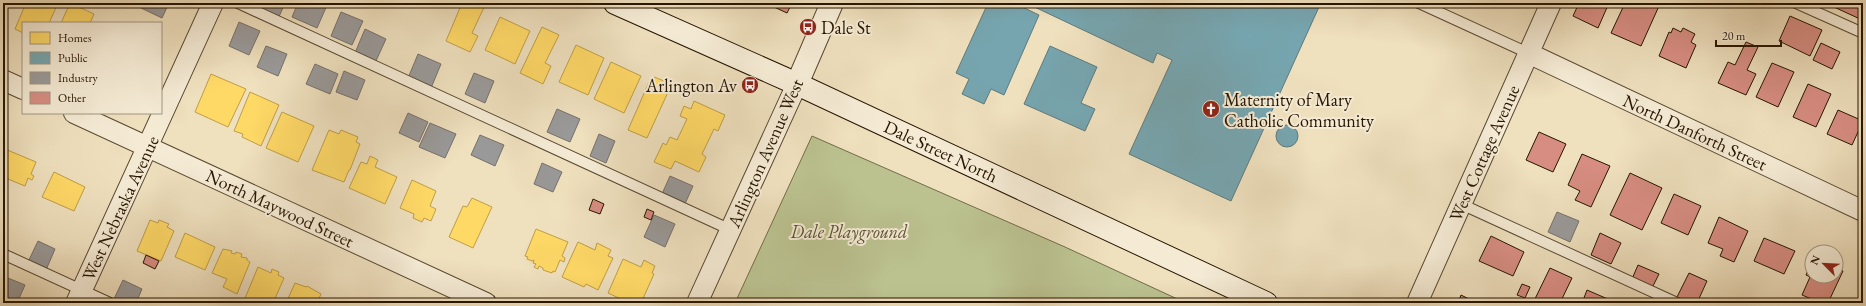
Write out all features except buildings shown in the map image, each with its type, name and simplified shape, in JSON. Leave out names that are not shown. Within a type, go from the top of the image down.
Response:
[{"type":"main road","name":"Dale Street North","points":[[615,3],[797,84],[1266,303]]},
{"type":"main road","name":"Arlington Avenue West","points":[[797,84],[832,3]]},
{"type":"street","name":"West Nebraska Avenue","points":[[79,297],[213,3]]},
{"type":"street","name":"West Cottage Avenue","points":[[1417,303],[1551,3]]},
{"type":"street","name":"North Danforth Street","points":[[1528,53],[1863,211]]},
{"type":"street","points":[[3,80],[22,89]]},
{"type":"street","name":"Arlington Avenue West","points":[[697,303],[797,84]]},
{"type":"street","name":"North Maywood Street","points":[[76,114],[486,303]]},
{"type":"lane","points":[[238,3],[730,230]]},
{"type":"lane","points":[[1419,3],[1528,53]]},
{"type":"lane","points":[[1796,3],[1863,33]]},
{"type":"lane","points":[[1461,204],[1677,303]]},
{"type":"lane","points":[[3,254],[79,297],[110,303]]},
{"type":"green space","name":"Dale Playground","points":[[812,136],[1065,247],[1186,303],[735,303]]},
{"type":"place","name":"Dale St","points":[[808,27]]},
{"type":"place","name":"Arlington Av","points":[[750,85]]},
{"type":"place","name":"Maternity of Mary Catholic Community","points":[[1211,109]]}]
